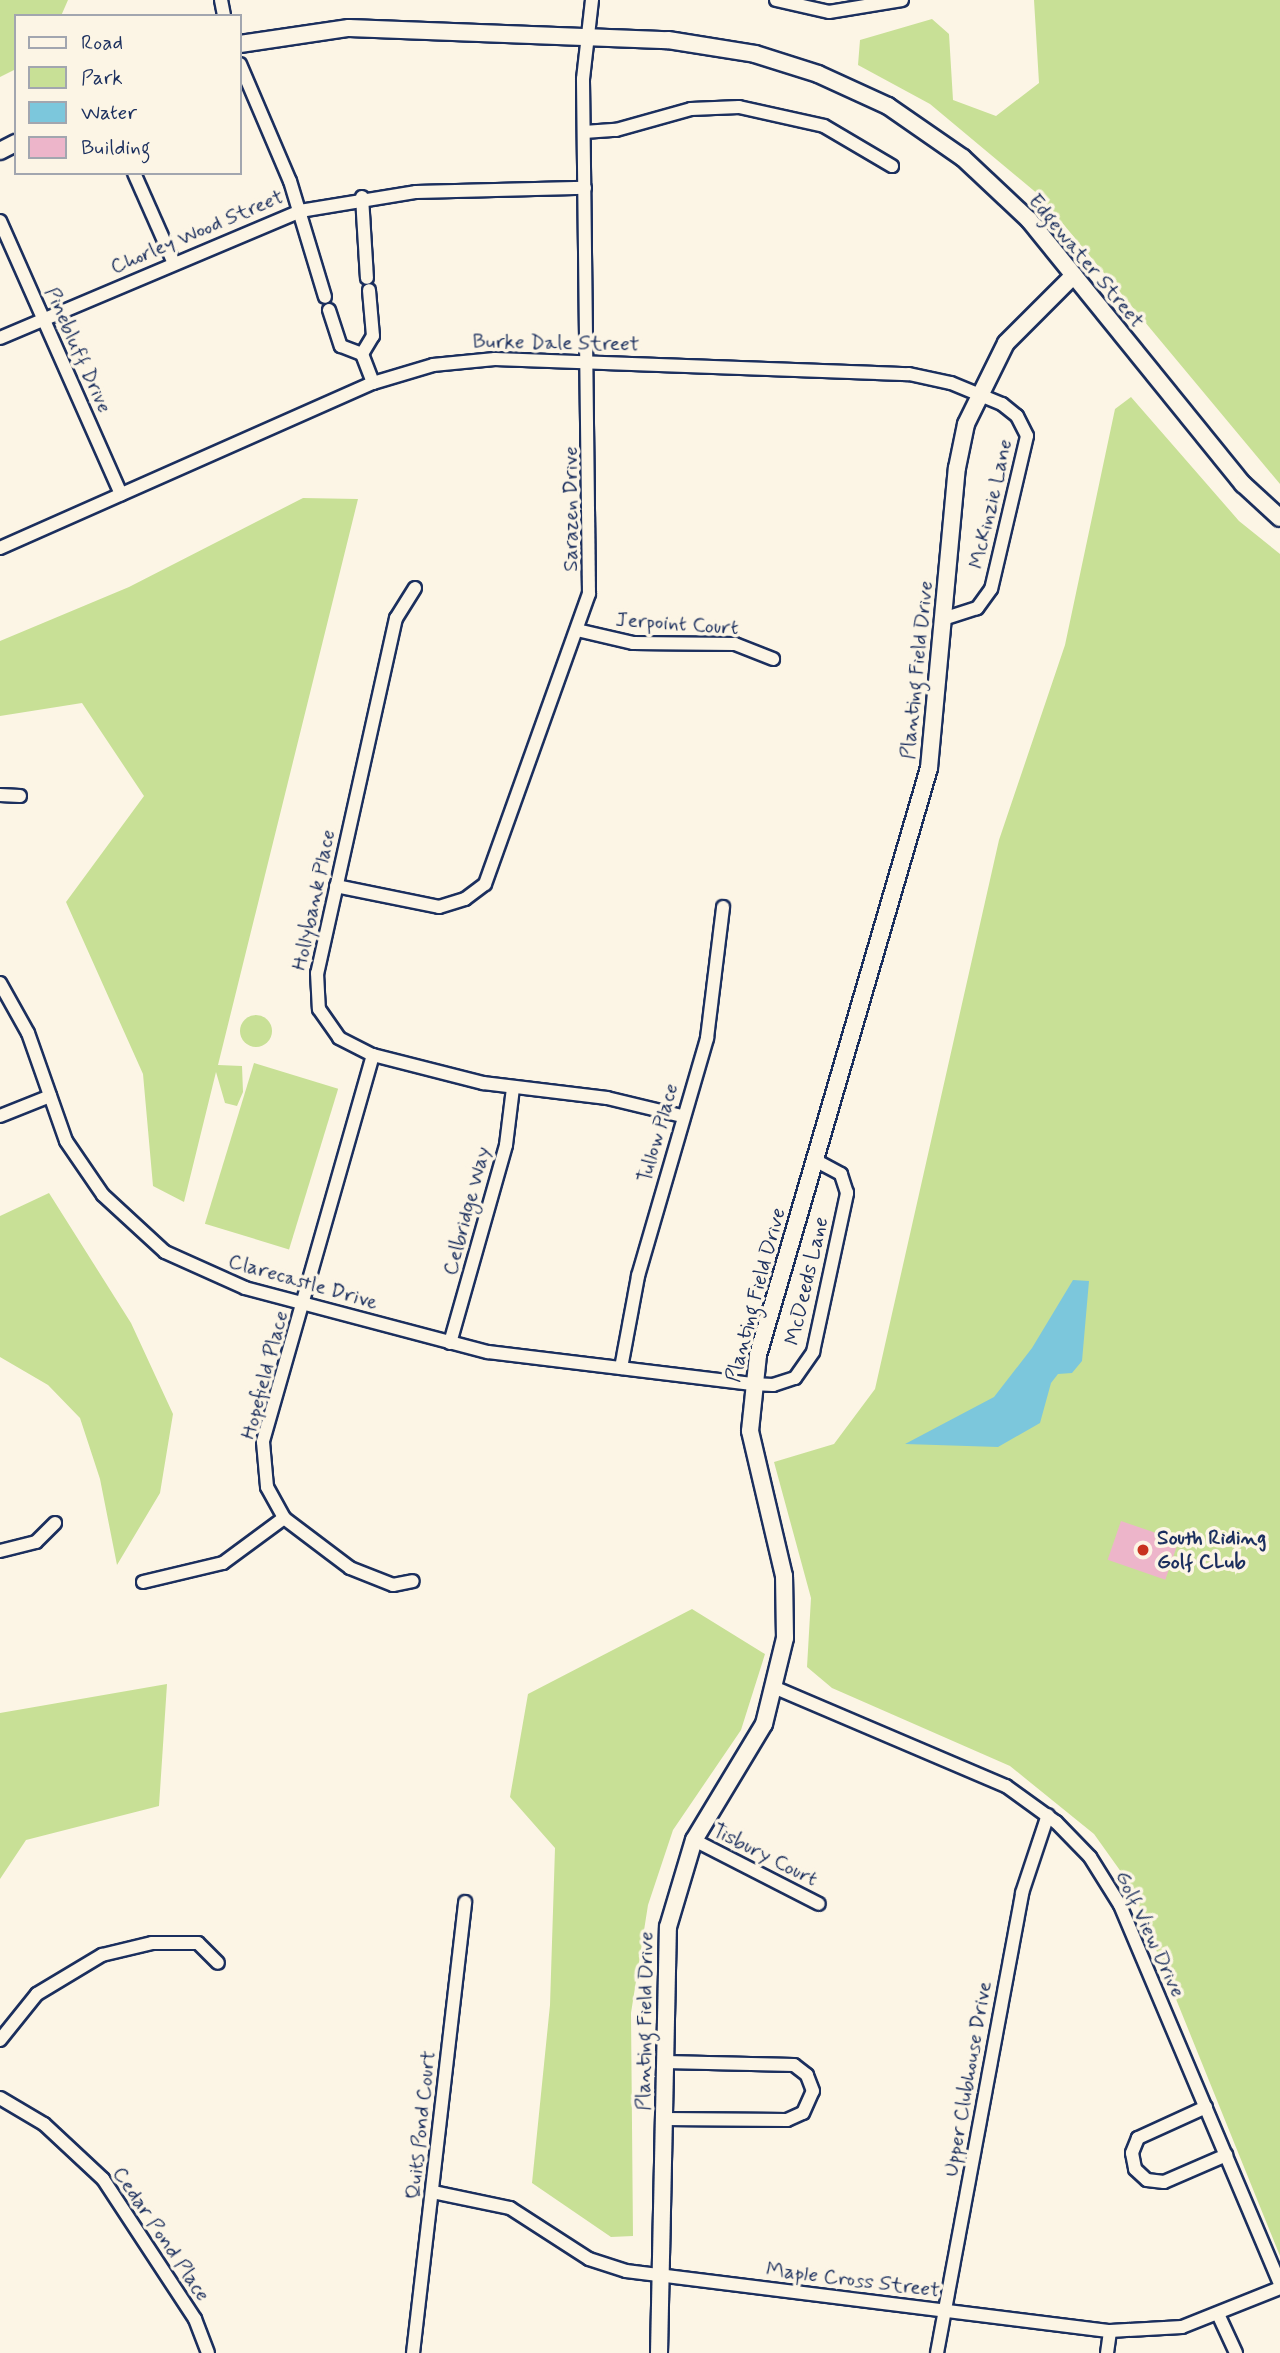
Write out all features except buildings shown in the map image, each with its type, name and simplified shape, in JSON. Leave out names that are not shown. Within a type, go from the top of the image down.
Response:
[{"type":"street","name":"Sarazen Drive","points":[[336,886],[439,906],[464,899],[485,884],[577,630],[592,573],[584,132],[586,38],[592,0]]},
{"type":"street","points":[[776,0],[829,12],[902,0]]},
{"type":"street","name":"Edgewater Street","points":[[242,44],[349,28],[668,40],[755,54],[818,74],[888,106],[963,158],[1029,220],[1234,474],[1280,518]]},
{"type":"street","points":[[242,69],[300,211],[325,297]]},
{"type":"street","points":[[584,132],[616,130],[691,109],[739,107],[807,120],[892,166]]},
{"type":"street","points":[[135,175],[173,261]]},
{"type":"street","name":"Chorley Wood Street","points":[[0,338],[173,261],[300,211],[362,197],[585,188]]},
{"type":"street","points":[[362,197],[372,343],[362,354]]},
{"type":"street","name":"Pinebluff Drive","points":[[0,220],[121,494]]},
{"type":"street","name":"Planting Field Drive","points":[[659,2353],[663,2276],[668,1927],[694,1840],[753,1747],[776,1688],[785,1638],[784,1576],[753,1459],[752,1384],[929,768],[957,468],[978,394],[1026,319],[1074,275]]},
{"type":"street","points":[[329,310],[341,346],[362,354],[373,383]]},
{"type":"street","name":"Burke Dale Street","points":[[0,548],[373,383],[464,361],[588,362],[909,374],[978,394]]},
{"type":"street","name":"McKinzie Lane","points":[[944,619],[977,608],[991,589],[1027,449],[1017,416],[978,394]]},
{"type":"street","name":"Hollybank Place","points":[[415,588],[396,618],[317,973],[317,1000],[339,1038],[373,1055],[513,1088],[607,1098],[682,1116]]},
{"type":"street","name":"Jerpoint Court","points":[[577,630],[625,642],[735,643],[773,659]]},
{"type":"street","points":[[0,795],[20,796]]},
{"type":"street","name":"Tullow Place","points":[[621,1368],[638,1276],[682,1116],[707,1038],[723,907]]},
{"type":"street","name":"Clarecastle Drive","points":[[0,983],[28,1033],[66,1141],[132,1227],[201,1272],[450,1343],[752,1384]]},
{"type":"street","name":"Hopefield Place","points":[[373,1055],[263,1442],[267,1487],[284,1518],[350,1568],[393,1585],[413,1581]]},
{"type":"street","name":"Celbridge Way","points":[[450,1343],[506,1145],[513,1088]]},
{"type":"street","points":[[0,1116],[50,1096]]},
{"type":"street","name":"McDeeds Lane","points":[[752,1384],[773,1385],[795,1378],[813,1352],[847,1193],[841,1174],[815,1160]]},
{"type":"street","points":[[143,1581],[223,1563],[284,1518]]},
{"type":"street","points":[[0,1551],[36,1542],[55,1523]]},
{"type":"street","name":"Golf View Drive","points":[[776,1688],[984,1775],[1048,1815],[1090,1857],[1120,1905],[1280,2286]]},
{"type":"street","name":"Upper Clubhouse Drive","points":[[937,2353],[1022,1894],[1048,1815]]},
{"type":"street","name":"Tisbury Court","points":[[694,1840],[819,1904]]},
{"type":"street","name":"Quits Pond Court","points":[[413,2353],[465,1902]]},
{"type":"street","points":[[0,2040],[37,1994],[102,1955],[152,1943],[187,1943],[198,1944],[218,1963]]},
{"type":"street","points":[[664,2119],[787,2120],[803,2113],[813,2091],[807,2075],[793,2065],[665,2062]]},
{"type":"street","name":"Cedar Pond Place","points":[[0,2098],[44,2124],[103,2179],[195,2319],[208,2353]]},
{"type":"street","points":[[1206,2107],[1138,2137],[1132,2153],[1135,2169],[1147,2180],[1164,2182],[1226,2155]]},
{"type":"street","name":"Maple Cross Street","points":[[432,2192],[510,2208],[589,2259],[663,2276],[1110,2331],[1160,2331],[1219,2314],[1280,2286]]},
{"type":"street","points":[[1219,2314],[1236,2353]]},
{"type":"street","points":[[1107,2353],[1110,2331]]},
{"type":"green space","points":[[0,0],[68,0],[62,14],[14,14],[14,70],[0,77]]},
{"type":"green space","points":[[1034,0],[1280,0],[1280,484],[1039,195],[930,104],[858,65],[860,40],[932,19],[949,34],[953,100],[996,116],[1039,83]]},
{"type":"green space","points":[[1131,397],[1239,521],[1280,554],[1280,2256],[1129,1883],[1094,1834],[1010,1766],[832,1688],[807,1667],[811,1598],[774,1462],[834,1444],[875,1389],[999,840],[1065,645],[1115,409]]},
{"type":"green space","points":[[303,498],[358,499],[218,1065],[242,1066],[243,1092],[237,1106],[225,1103],[216,1072],[184,1202],[153,1186],[143,1074],[66,902],[144,796],[82,703],[0,716],[0,641],[129,587]]},
{"type":"green space","points":[[256,1015],[267,1020],[272,1031],[267,1042],[256,1047],[245,1042],[240,1031],[245,1020]]},
{"type":"green space","points":[[254,1063],[338,1089],[289,1249],[205,1224]]},
{"type":"green space","points":[[49,1193],[131,1323],[173,1414],[160,1493],[117,1565],[100,1479],[80,1418],[48,1385],[0,1357],[0,1216]]},
{"type":"green space","points":[[692,1609],[765,1654],[741,1730],[673,1830],[648,1905],[631,2013],[633,2236],[611,2237],[532,2183],[550,2005],[555,1848],[510,1797],[528,1694]]},
{"type":"green space","points":[[167,1684],[159,1806],[26,1840],[0,1879],[0,1713]]},
{"type":"water","points":[[1073,1280],[1089,1281],[1082,1361],[1072,1373],[1058,1374],[1051,1383],[1040,1423],[998,1447],[905,1444],[994,1397],[1032,1348]]},
{"type":"place","name":"South Riding Golf CLub","points":[[1143,1550]]}]
